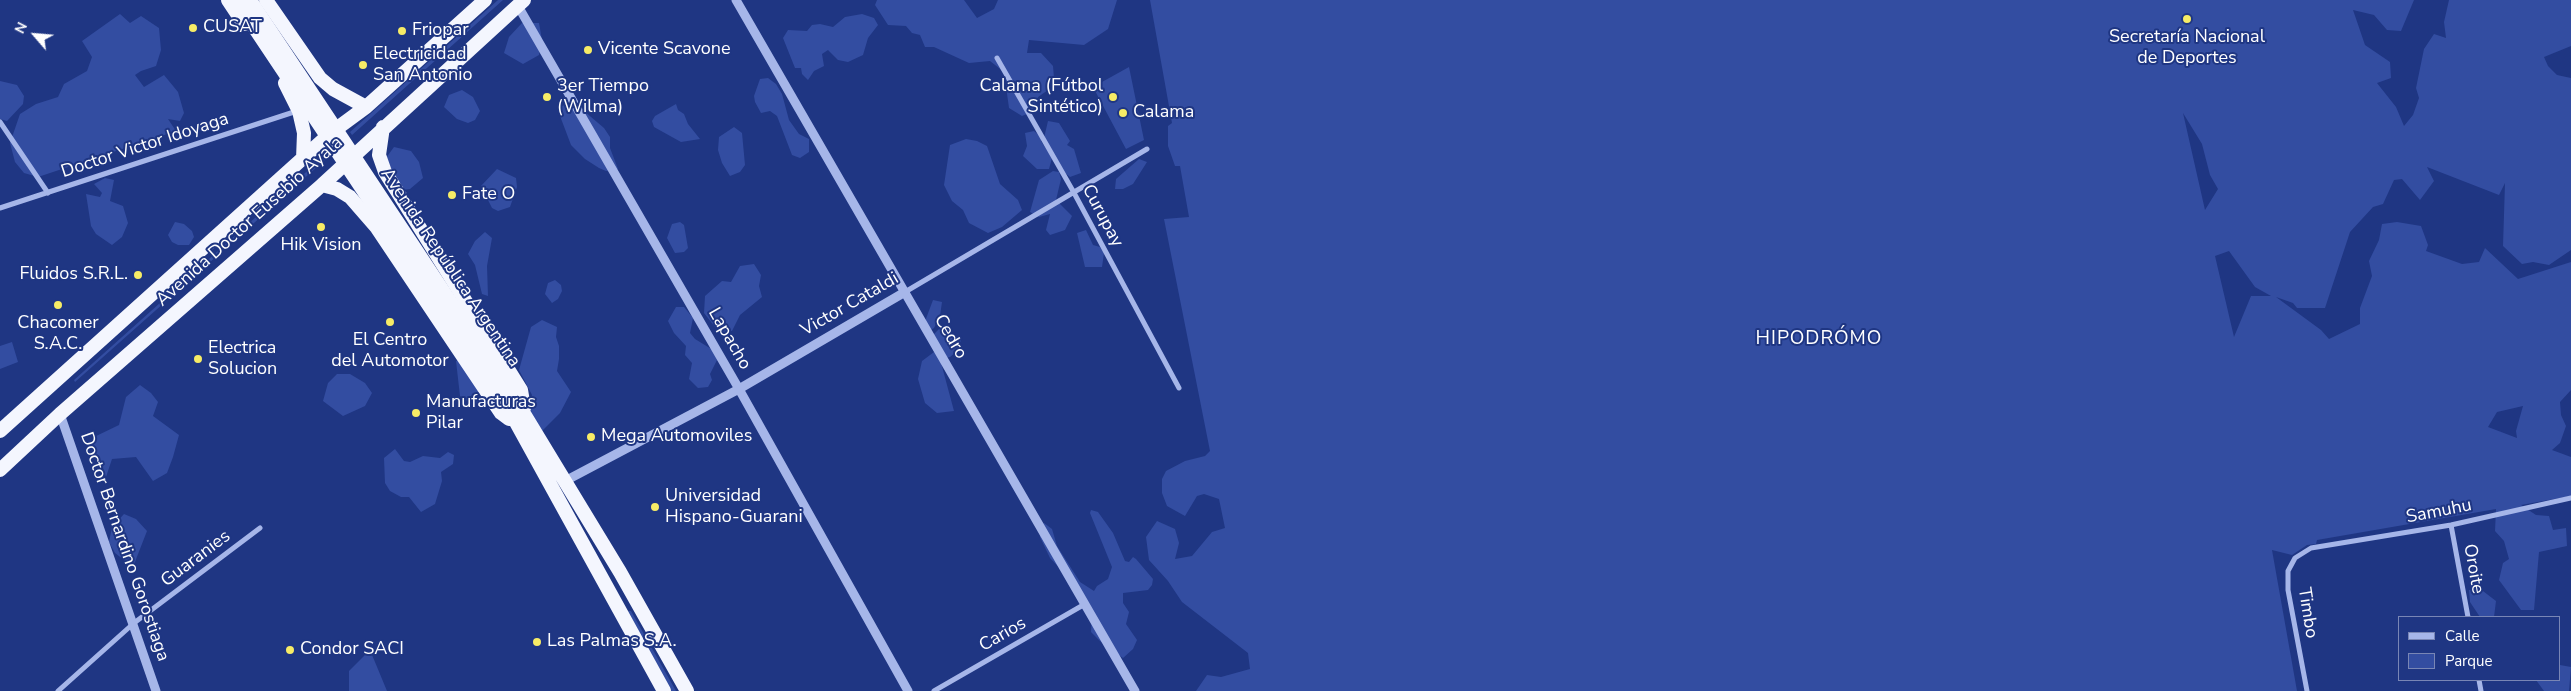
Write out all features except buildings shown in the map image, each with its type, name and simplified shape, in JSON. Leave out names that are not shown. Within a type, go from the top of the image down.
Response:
[{"type":"highway","points":[[228,0],[290,91],[299,110],[304,133],[303,159]]},
{"type":"highway","name":"Avenida República Argentina","points":[[236,0],[511,402]]},
{"type":"highway","name":"Avenida República Argentina","points":[[250,0],[511,402],[664,691]]},
{"type":"highway","points":[[266,0],[320,78],[333,89],[366,108]]},
{"type":"highway","name":"Avenida Doctor Eusebio Ayala","points":[[0,431],[332,132],[366,108],[484,0]]},
{"type":"highway","name":"Avenida Doctor Eusebio Ayala","points":[[0,470],[60,414],[322,185],[521,3]]},
{"type":"highway","points":[[322,185],[337,188],[350,197],[377,228],[501,413],[521,420],[521,390],[385,172],[379,155],[384,127]]},
{"type":"highway","name":"Avenida República Argentina","points":[[521,420],[565,481],[688,691]]},
{"type":"highway","points":[[604,580],[620,572]]},
{"type":"street","name":"Cedro","points":[[736,0],[1135,691]]},
{"type":"street","name":"Lapacho","points":[[521,3],[908,691]]},
{"type":"street","name":"Curupay","points":[[997,58],[1073,191],[1179,388]]},
{"type":"street","name":"Doctor Victor Idoyaga","points":[[0,208],[299,110]]},
{"type":"street","points":[[0,122],[48,193]]},
{"type":"street","name":"Victor Cataldi","points":[[565,481],[739,389],[1147,149]]},
{"type":"street","name":"Doctor Bernardino Gorostiaga","points":[[60,414],[156,691]]},
{"type":"street","name":"Samuhu","points":[[2311,548],[2451,525],[2571,498]]},
{"type":"street","name":"Oroite","points":[[2451,525],[2468,616]]},
{"type":"street","name":"Guaranies","points":[[58,691],[134,623],[260,528]]},
{"type":"street","name":"Timbo","points":[[2307,691],[2288,590],[2288,570],[2295,558],[2311,548]]},
{"type":"street","name":"Carios","points":[[934,691],[1086,604]]},
{"type":"green space","points":[[498,0],[503,0],[352,135],[350,132]]},
{"type":"green space","points":[[877,0],[964,0],[977,18],[994,9],[998,0],[1117,0],[1108,29],[1084,45],[1029,40],[1027,53],[1041,53],[1053,66],[1054,78],[1051,88],[1038,97],[1032,112],[1022,116],[1009,108],[1004,72],[990,61],[969,63],[934,47],[925,47],[920,35],[912,33],[906,26],[888,25],[875,5]]},
{"type":"green space","points":[[1150,0],[2414,0],[2401,31],[2387,30],[2374,15],[2353,10],[2365,45],[2390,62],[2391,78],[2377,83],[2396,107],[2404,126],[2413,115],[2419,98],[2416,88],[2424,49],[2434,34],[2446,38],[2444,22],[2449,0],[2571,0],[2571,46],[2544,57],[2548,66],[2557,75],[2571,78],[2571,250],[2549,265],[2533,262],[2522,264],[2503,246],[2505,183],[2499,195],[2427,167],[2434,181],[2420,200],[2402,179],[2394,180],[2383,204],[2373,207],[2350,232],[2325,308],[2297,308],[2293,303],[2276,297],[2321,330],[2329,339],[2360,324],[2360,308],[2372,276],[2369,261],[2379,240],[2382,224],[2397,222],[2421,226],[2428,245],[2426,251],[2462,264],[2479,262],[2485,248],[2518,279],[2571,262],[2571,390],[2560,402],[2561,415],[2566,426],[2560,443],[2552,450],[2571,457],[2571,496],[2521,505],[2536,515],[2549,516],[2553,530],[2566,528],[2567,546],[2539,552],[2534,610],[2521,610],[2499,580],[2503,563],[2509,559],[2504,541],[2495,531],[2496,509],[2317,540],[2316,544],[2307,545],[2292,555],[2272,550],[2297,691],[1196,691],[1207,675],[1221,677],[1250,669],[1248,653],[1182,602],[1168,581],[1149,560],[1146,537],[1157,521],[1175,529],[1179,543],[1175,559],[1192,556],[1212,532],[1225,528],[1219,499],[1204,494],[1197,496],[1185,516],[1167,506],[1162,493],[1162,479],[1166,471],[1185,461],[1205,456],[1210,451],[1164,219],[1189,217],[1180,166],[1175,166],[1168,146],[1168,126],[1172,123]],"holes":[[[2183,113],[2202,144],[2210,175],[2218,189],[2205,210]],[[2229,251],[2255,287],[2271,296],[2251,296],[2234,337],[2215,256]],[[2523,406],[2516,431],[2517,438],[2488,427],[2497,412]]]},
{"type":"green space","points":[[120,14],[130,23],[141,16],[159,28],[161,50],[156,66],[135,75],[144,87],[164,75],[178,92],[184,113],[180,121],[168,119],[176,131],[38,177],[24,173],[15,162],[10,143],[20,114],[36,104],[58,97],[64,84],[87,71],[92,57],[82,41]]},
{"type":"green space","points":[[862,14],[874,18],[878,25],[868,38],[863,55],[848,62],[838,60],[828,50],[822,54],[824,66],[814,71],[808,80],[802,74],[801,68],[795,68],[783,38],[788,30],[807,31],[812,25],[820,24],[833,27],[845,17]]},
{"type":"green space","points":[[522,23],[539,23],[542,40],[539,55],[523,64],[504,53],[509,37]]},
{"type":"green space","name":"Calama","points":[[1129,67],[1144,140],[1126,149],[1093,87]]},
{"type":"green space","points":[[768,78],[776,84],[782,94],[789,120],[799,134],[809,139],[809,152],[800,158],[792,155],[777,116],[770,111],[761,113],[755,102],[754,96],[760,79]]},
{"type":"green space","points":[[0,81],[17,85],[24,96],[23,104],[7,121],[0,119]]},
{"type":"green space","points":[[462,90],[473,97],[480,111],[475,120],[468,123],[457,119],[444,107],[449,95]]},
{"type":"green space","points":[[567,104],[584,111],[604,128],[610,137],[610,148],[618,169],[606,171],[599,168],[585,159],[571,145],[557,108]]},
{"type":"green space","points":[[676,104],[678,110],[684,114],[688,124],[700,139],[681,142],[654,127],[652,121],[655,116]]},
{"type":"green space","points":[[1048,121],[1059,123],[1070,141],[1067,145],[1074,149],[1081,173],[1070,177],[1064,172],[1044,138]]},
{"type":"green space","points":[[734,127],[742,133],[745,165],[740,172],[730,176],[722,163],[718,150],[719,137]]},
{"type":"green space","points":[[1034,131],[1041,137],[1041,141],[1052,158],[1049,169],[1037,169],[1023,156],[1027,146],[1025,133]]},
{"type":"green space","points":[[966,139],[977,141],[987,146],[1000,184],[1018,200],[1022,210],[1002,227],[988,233],[969,223],[963,210],[952,201],[944,185],[950,145]]},
{"type":"green space","points":[[394,147],[411,151],[419,162],[423,178],[410,189],[402,190],[383,162]]},
{"type":"green space","points":[[333,148],[335,151],[75,382],[74,380]]},
{"type":"green space","points":[[1139,159],[1147,162],[1133,184],[1123,189],[1115,189],[1116,179]]},
{"type":"green space","points":[[497,169],[516,178],[517,187],[510,207],[498,211],[492,208],[481,186]]},
{"type":"green space","points":[[1053,171],[1059,172],[1061,179],[1056,200],[1072,216],[1065,230],[1050,235],[1046,230],[1050,214],[1039,217],[1030,212],[1039,180]]},
{"type":"green space","points":[[105,178],[114,180],[110,201],[123,206],[128,223],[122,237],[112,245],[96,234],[91,226],[86,194],[100,197],[102,193],[94,184]]},
{"type":"green space","points":[[175,222],[184,224],[192,231],[194,237],[189,245],[178,245],[172,242],[168,235]]},
{"type":"green space","points":[[680,222],[684,225],[688,248],[684,252],[675,253],[667,238],[672,224]]},
{"type":"green space","points":[[1086,230],[1093,245],[1100,247],[1104,253],[1102,267],[1085,267],[1077,233]]},
{"type":"green space","points":[[485,232],[492,238],[487,266],[488,296],[482,294],[475,265],[468,254],[475,241]]},
{"type":"green space","points":[[754,264],[761,275],[759,286],[762,297],[740,315],[732,331],[719,332],[704,313],[705,296],[722,281],[731,282],[740,266]]},
{"type":"green space","points":[[555,280],[561,285],[562,291],[558,299],[552,303],[545,294],[548,283]]},
{"type":"green space","points":[[933,300],[942,302],[940,316],[934,328],[926,333],[924,324]]},
{"type":"green space","points":[[676,307],[684,307],[693,318],[690,333],[695,339],[713,350],[717,360],[710,374],[712,380],[708,387],[698,388],[689,379],[692,363],[685,355],[686,346],[674,333],[668,321]]},
{"type":"green space","points":[[542,320],[557,327],[556,337],[559,346],[559,359],[557,371],[571,392],[560,413],[536,437],[527,409],[532,395],[519,370],[531,327]]},
{"type":"green space","points":[[939,329],[961,340],[957,351],[950,357],[940,359],[954,411],[937,413],[925,403],[918,379],[922,361],[934,352],[934,334]]},
{"type":"green space","points":[[12,342],[18,362],[0,369],[0,346]]},
{"type":"green space","points":[[469,357],[483,390],[479,395],[481,403],[471,404],[460,396],[456,361]]},
{"type":"green space","points":[[337,374],[350,374],[365,383],[372,393],[365,406],[343,416],[323,401],[328,383]]},
{"type":"green space","points":[[140,385],[151,393],[158,402],[153,416],[179,435],[173,457],[167,473],[153,481],[136,457],[112,459],[106,477],[102,465],[95,457],[92,438],[119,425],[126,397]]},
{"type":"green space","points":[[395,449],[404,461],[410,462],[423,456],[440,458],[448,452],[454,455],[453,464],[441,472],[442,481],[435,504],[421,512],[409,497],[401,497],[390,491],[385,483],[384,458]]},
{"type":"green space","points":[[1091,510],[1098,512],[1113,533],[1125,561],[1129,562],[1133,557],[1153,579],[1152,585],[1148,590],[1123,593],[1123,603],[1129,612],[1126,624],[1137,640],[1133,649],[1123,658],[1091,632],[1092,616],[1068,577],[1050,558],[1040,537],[1039,527],[1044,523],[1052,529],[1057,546],[1080,582],[1094,591],[1097,586],[1108,579],[1112,567],[1090,513]]},
{"type":"green space","points":[[124,514],[136,519],[147,531],[133,567],[115,553],[109,542],[112,527]]},
{"type":"green space","points":[[2479,588],[2496,601],[2494,616],[2479,616],[2470,602],[2469,590]]},
{"type":"green space","points":[[628,611],[631,611],[676,691],[671,691]]},
{"type":"green space","points":[[370,650],[387,691],[349,691],[349,671]]},
{"type":"green space","points":[[2561,665],[2571,667],[2569,691],[2544,691],[2537,681],[2561,681]]},
{"type":"place","name":"Secretaría Nacional de Deportes","points":[[2187,19]]},
{"type":"place","name":"CUSAT","points":[[193,28]]},
{"type":"place","name":"Friopar","points":[[402,31]]},
{"type":"place","name":"Vicente Scavone","points":[[588,50]]},
{"type":"place","name":"Electricidad San Antonio","points":[[363,65]]},
{"type":"place","name":"3er Tiempo (Wilma)","points":[[547,97]]},
{"type":"place","name":"Calama (Fútbol Sintético)","points":[[1113,97]]},
{"type":"place","name":"Calama","points":[[1123,113]]},
{"type":"place","name":"Fate O","points":[[452,195]]},
{"type":"place","name":"Hik Vision","points":[[321,227]]},
{"type":"place","name":"Fluidos S.R.L.","points":[[138,275]]},
{"type":"place","name":"Chacomer S.A.C.","points":[[58,305]]},
{"type":"place","name":"El Centro del Automotor","points":[[390,322]]},
{"type":"place","name":"Electrica Solucion","points":[[198,359]]},
{"type":"place","name":"Manufacturas Pilar","points":[[416,413]]},
{"type":"place","name":"Mega Automoviles","points":[[591,437]]},
{"type":"place","name":"Universidad Hispano-Guarani","points":[[655,507]]},
{"type":"place","name":"Las Palmas S.A.","points":[[537,642]]},
{"type":"place","name":"Condor SACI","points":[[290,650]]},
{"type":"district","name":"HIPODRÓMO","points":[[1819,339]]}]
